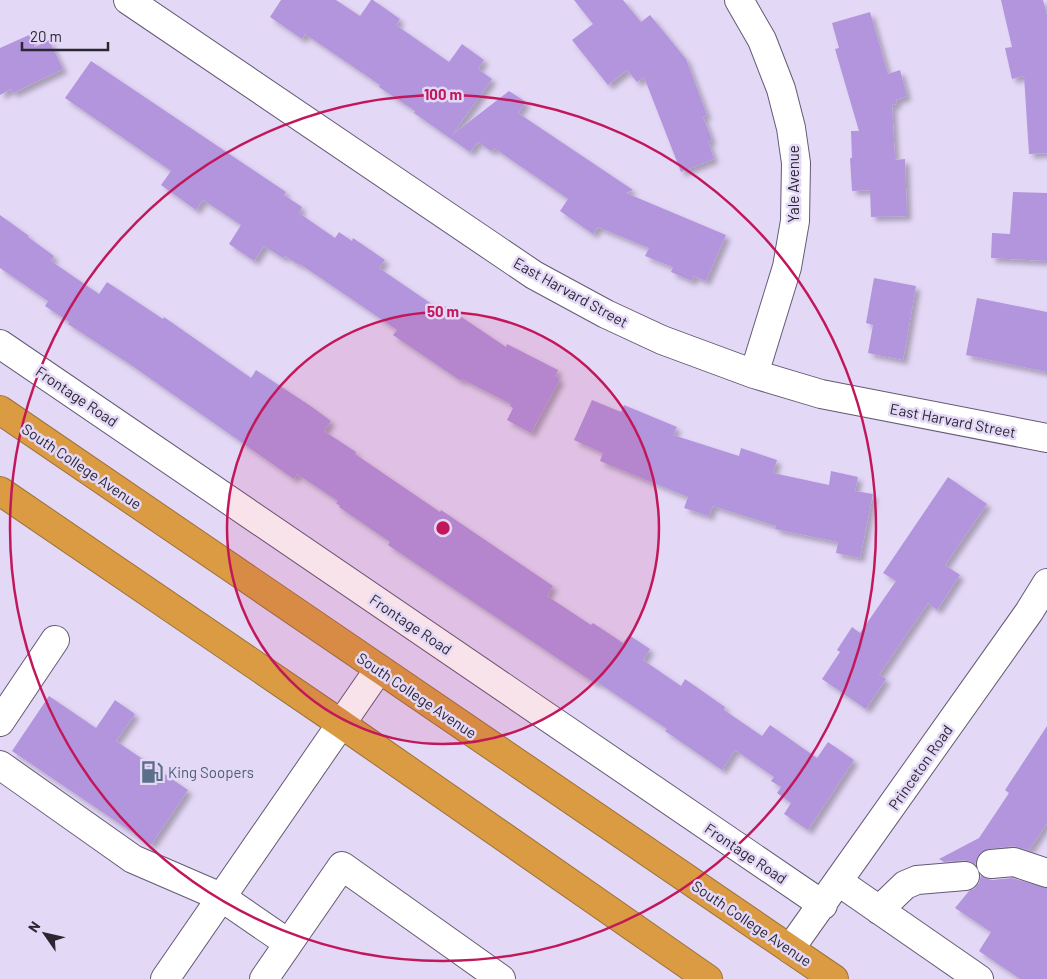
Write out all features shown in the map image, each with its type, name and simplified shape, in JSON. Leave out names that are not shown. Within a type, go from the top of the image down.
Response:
[{"type":"highway","name":"South College Avenue","points":[[0,410],[834,979]]},
{"type":"highway","points":[[0,491],[340,723],[708,979]]},
{"type":"street","name":"East Harvard Street","points":[[128,0],[534,275],[606,314],[662,340],[754,374],[820,394],[1047,438]]},
{"type":"street","name":"Yale Avenue","points":[[738,0],[762,40],[781,89],[791,128],[796,163],[795,221],[787,267],[754,374]]},
{"type":"street","name":"Frontage Road","points":[[0,344],[823,905]]},
{"type":"street","name":"Princeton Road","points":[[790,949],[1029,612],[1047,583]]},
{"type":"street","points":[[0,722],[55,640]]},
{"type":"street","points":[[165,979],[379,669]]},
{"type":"street","points":[[0,765],[133,858],[221,897],[288,943]]},
{"type":"street","points":[[991,864],[1014,862],[1047,873]]},
{"type":"street","points":[[264,979],[342,866],[501,979]]},
{"type":"street","points":[[880,910],[905,885],[917,880],[965,876]]},
{"type":"street","points":[[839,882],[979,979]]},
{"type":"building","points":[[281,0],[336,0],[360,16],[371,0],[373,0],[400,19],[396,25],[449,62],[462,44],[484,60],[478,69],[492,79],[452,135],[509,91],[526,102],[518,113],[633,190],[626,193],[726,235],[706,281],[694,276],[692,281],[671,272],[673,267],[645,256],[649,248],[598,227],[593,234],[560,211],[568,199],[494,148],[491,151],[478,142],[470,152],[379,87],[380,85],[305,34],[302,39],[270,17]]},
{"type":"building","points":[[574,0],[623,0],[641,22],[650,15],[686,59],[707,115],[703,117],[712,140],[708,141],[714,159],[681,172],[644,77],[637,82],[627,70],[608,85],[572,40],[593,24]]},
{"type":"building","points":[[1001,0],[1043,0],[1047,15],[1047,153],[1029,154],[1024,76],[1012,79],[1005,48],[1012,47]]},
{"type":"building","points":[[870,12],[888,74],[900,70],[907,96],[896,100],[897,104],[892,105],[895,160],[905,159],[907,216],[871,217],[870,190],[852,191],[851,131],[859,131],[835,49],[839,48],[832,23]]},
{"type":"building","points":[[29,35],[35,47],[49,40],[63,69],[13,93],[11,89],[0,95],[0,48]]},
{"type":"building","points":[[91,61],[286,192],[284,195],[302,207],[299,213],[335,238],[339,232],[352,241],[353,238],[385,260],[379,268],[442,311],[445,306],[506,347],[507,344],[558,370],[555,376],[560,379],[531,433],[507,420],[513,408],[510,406],[511,404],[462,379],[461,381],[393,335],[397,330],[300,264],[285,256],[283,258],[264,246],[254,261],[229,244],[241,225],[203,200],[196,210],[161,185],[171,171],[65,98]]},
{"type":"building","points":[[1013,192],[1047,193],[1047,261],[991,258],[992,233],[1010,234]]},
{"type":"building","points":[[0,215],[54,256],[51,261],[99,294],[107,282],[163,319],[164,317],[251,378],[256,370],[312,407],[331,421],[324,431],[440,512],[441,510],[553,586],[547,596],[591,625],[593,623],[623,643],[629,635],[650,649],[643,660],[681,686],[685,679],[725,707],[724,710],[762,736],[770,725],[817,758],[828,742],[854,760],[808,830],[784,814],[791,803],[777,793],[781,787],[771,781],[774,777],[735,750],[722,770],[665,731],[667,729],[597,682],[596,684],[388,545],[390,542],[339,507],[336,503],[338,501],[297,474],[294,479],[131,365],[68,324],[69,322],[45,306],[48,301],[0,268]]},
{"type":"building","points":[[874,278],[916,286],[903,360],[868,353],[873,325],[866,323]]},
{"type":"building","points":[[977,298],[1047,312],[1047,372],[966,355]]},
{"type":"building","points":[[592,400],[621,412],[624,405],[677,427],[673,435],[739,456],[741,448],[777,460],[773,473],[829,485],[831,471],[858,477],[855,491],[873,494],[860,558],[836,553],[838,542],[775,529],[776,526],[713,506],[709,516],[684,508],[688,497],[600,461],[603,453],[574,440]]},
{"type":"building","points":[[948,477],[987,504],[945,565],[960,575],[937,610],[928,603],[879,675],[886,679],[866,709],[822,679],[840,652],[837,650],[852,627],[860,633],[896,581],[883,573]]},
{"type":"building","points":[[49,696],[96,728],[115,700],[135,714],[116,741],[188,790],[151,845],[12,751]]},
{"type":"building","points":[[1047,726],[1047,823],[1029,850],[1013,846],[989,849],[977,857],[975,865],[964,860],[944,862],[939,859],[979,838],[1009,793],[1005,790]]},
{"type":"building","points":[[981,875],[992,880],[1012,878],[1047,888],[1047,979],[1020,979],[979,951],[991,932],[955,908],[969,891],[974,889],[979,883]]},
{"type":"place","name":"King Soopers","points":[[152,772]]}]
